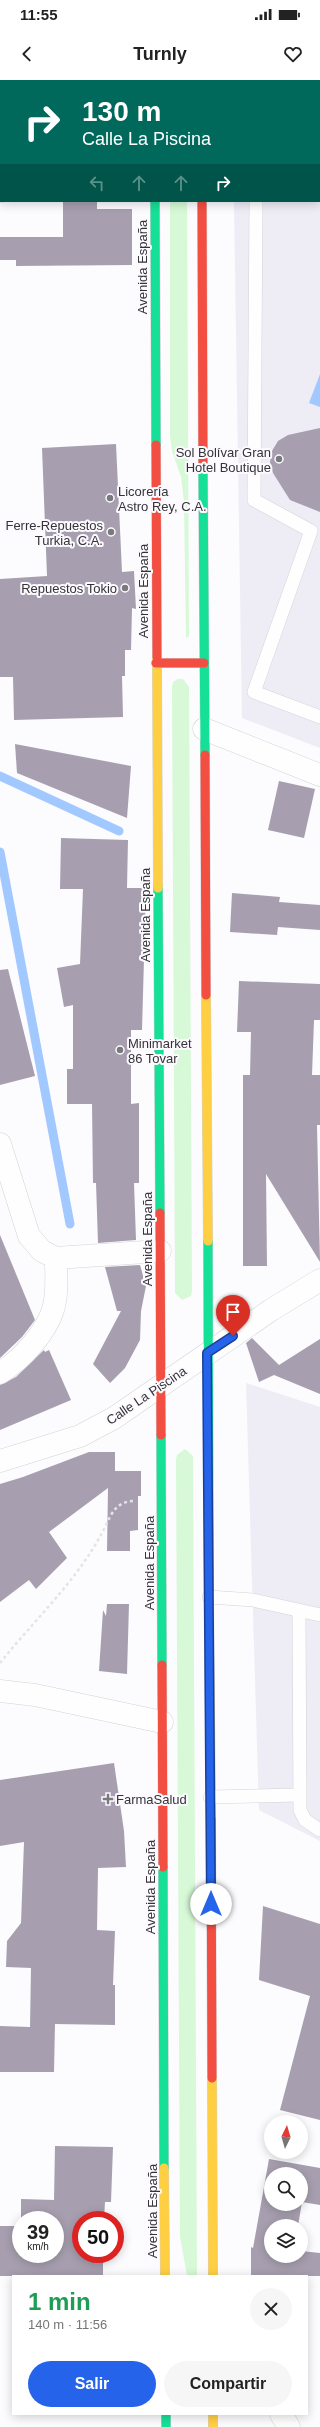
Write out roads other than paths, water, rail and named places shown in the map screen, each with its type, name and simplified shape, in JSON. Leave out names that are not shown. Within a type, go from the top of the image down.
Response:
[{"type":"main road","name":"Avenida España","points":[[155,202],[156,663],[165,2275]]},
{"type":"main road","points":[[202,202],[213,2275]]},
{"type":"main road","points":[[156,663],[204,663]]},
{"type":"main road","points":[[166,2415],[166,2427]]},
{"type":"main road","points":[[213,2415],[213,2427]]},
{"type":"street","points":[[204,729],[320,775]]},
{"type":"street","points":[[0,1144],[29,1236],[42,1252],[56,1258],[160,1251]]},
{"type":"street","points":[[0,1373],[28,1349],[52,1311],[56,1294],[56,1258]]},
{"type":"street","name":"Calle La Piscina","points":[[0,1461],[80,1436],[114,1418],[271,1310],[320,1280]]},
{"type":"street","points":[[0,1691],[35,1695],[162,1722]]},
{"type":"street","points":[[282,2415],[290,2427]]},
{"type":"lane","points":[[256,202],[254,500],[311,531],[254,692],[320,717]]},
{"type":"lane","points":[[209,1596],[253,1600],[320,1615]]},
{"type":"lane","points":[[299,1611],[299,1795],[302,1816],[320,1830]]},
{"type":"lane","points":[[210,1797],[299,1795]]},
{"type":"water","points":[[320,374],[320,407],[309,403]]},
{"type":"waterway","points":[[0,776],[119,831]]},
{"type":"waterway","points":[[0,852],[70,1224]]},
{"type":"place","name":"Sol Bolívar Gran Hotel Boutique","points":[[279,459]]},
{"type":"place","name":"Licorería Astro Rey, C.A.","points":[[110,498]]},
{"type":"place","name":"Ferre-Repuestos Turkia, C.A.","points":[[111,532]]},
{"type":"place","name":"Repuestos Tokio","points":[[125,588]]},
{"type":"place","name":"Minimarket 86 Tovar","points":[[120,1050]]},
{"type":"place","name":"FarmaSalud","points":[[108,1799]]}]
